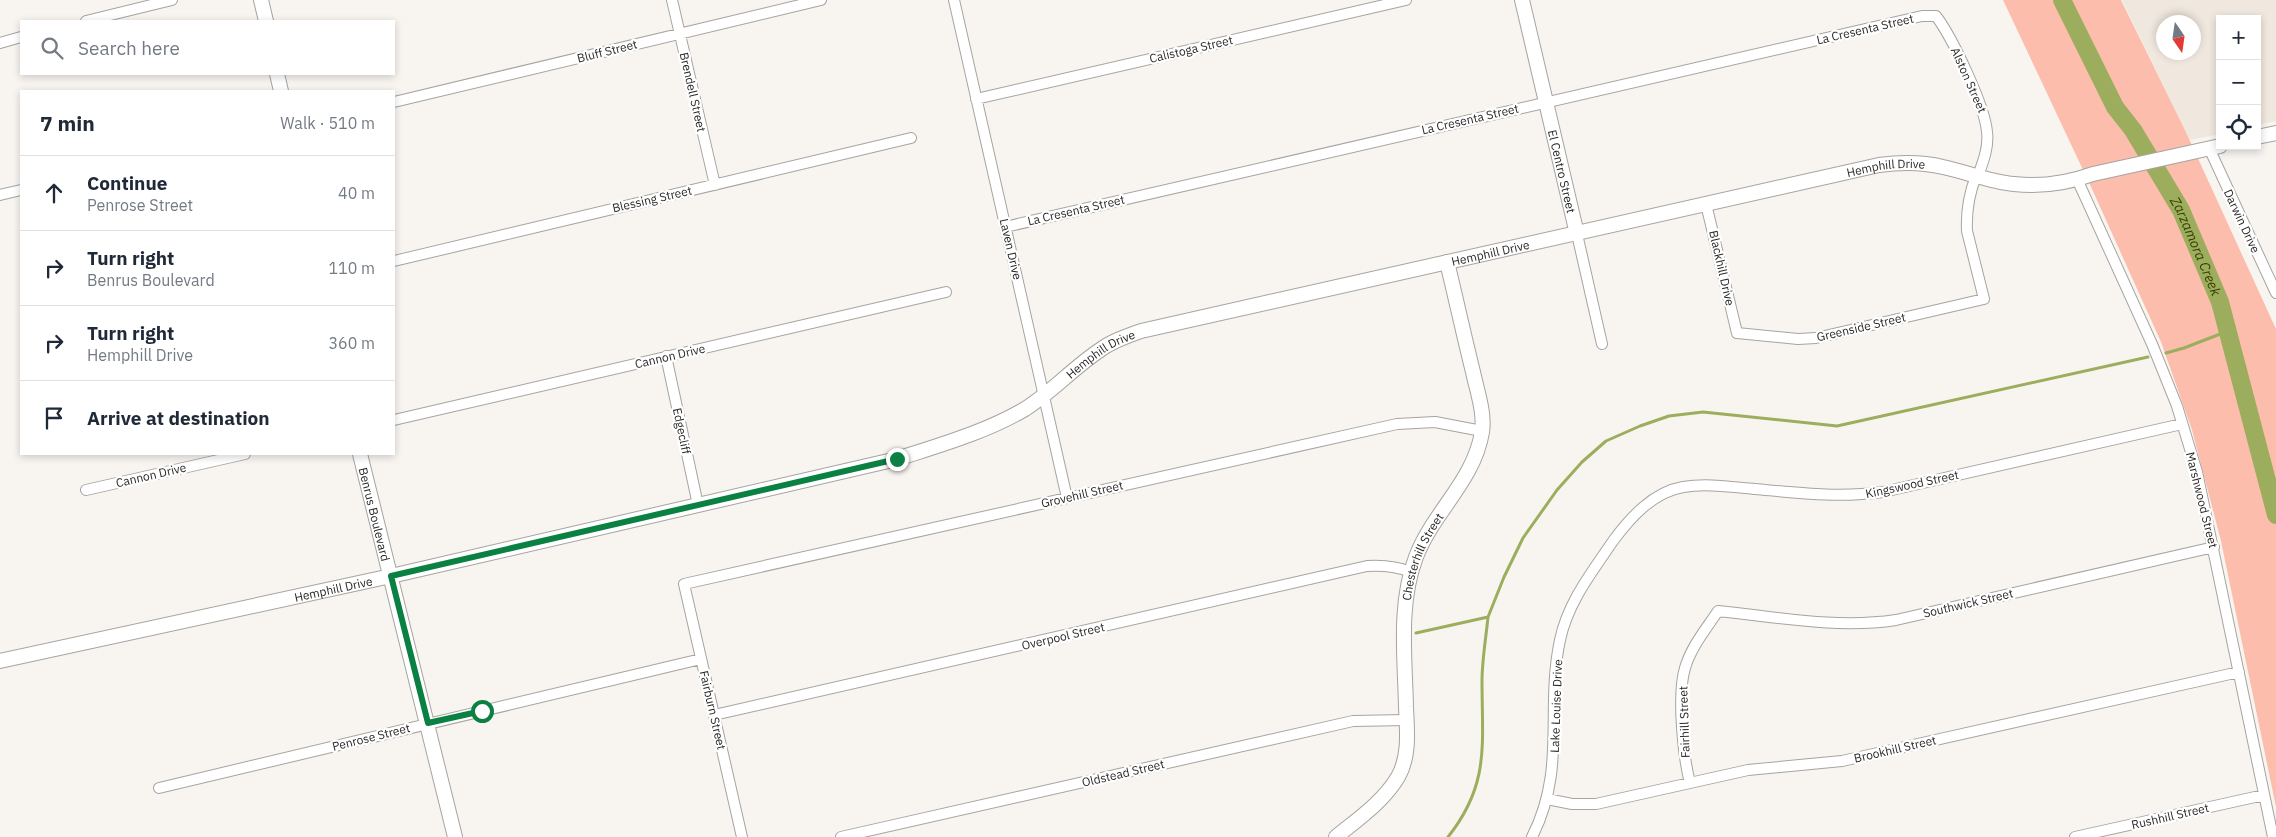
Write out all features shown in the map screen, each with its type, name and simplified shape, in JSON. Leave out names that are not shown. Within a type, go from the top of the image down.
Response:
[{"type":"street","points":[[90,20],[172,0]]},
{"type":"street","points":[[261,0],[266,20]]},
{"type":"street","name":"Brendell Street","points":[[672,0],[715,185]]},
{"type":"street","name":"Bluff Street","points":[[395,102],[821,0]]},
{"type":"street","name":"Laven Drive","points":[[954,0],[1067,498]]},
{"type":"street","name":"Calistoga Street","points":[[976,99],[1406,0]]},
{"type":"street","name":"El Centro Street","points":[[1522,0],[1602,344]]},
{"type":"street","name":"La Cresenta Street","points":[[1005,227],[1922,16],[1936,16]]},
{"type":"street","name":"Alston Street","points":[[1936,16],[1946,28],[1985,117],[1987,140],[1968,203],[1967,231],[1984,299]]},
{"type":"street","points":[[0,42],[20,37]]},
{"type":"street","points":[[277,75],[281,90]]},
{"type":"street","points":[[2261,136],[2276,133]]},
{"type":"street","name":"Blessing Street","points":[[395,261],[911,138]]},
{"type":"street","name":"Hemphill Drive","points":[[0,661],[391,576],[897,459],[944,443],[1025,408],[1045,395],[1099,350],[1141,331],[1895,163],[1927,164],[2014,184],[2035,185],[2077,180],[2093,174],[2214,147]]},
{"type":"street","name":"Darwin Drive","points":[[2214,147],[2276,293]]},
{"type":"street","name":"Marshwood Street","points":[[2077,180],[2152,344],[2198,472],[2273,837]]},
{"type":"street","points":[[0,195],[20,190]]},
{"type":"street","name":"Blackhill Drive","points":[[1706,204],[1737,333]]},
{"type":"street","name":"Chesterhill Street","points":[[1336,837],[1380,801],[1398,776],[1406,754],[1407,720],[1404,623],[1411,572],[1424,539],[1469,472],[1479,447],[1482,431],[1480,404],[1447,262]]},
{"type":"street","name":"Cannon Drive","points":[[395,420],[946,292]]},
{"type":"street","name":"Greenside Street","points":[[1737,333],[1798,339],[1816,338],[1984,299]]},
{"type":"street","name":"Edgecliff","points":[[666,356],[698,504]]},
{"type":"street","name":"Grovehill Street","points":[[684,584],[1397,424],[1436,422],[1482,431]]},
{"type":"street","name":"Kingswood Street","points":[[1642,507],[1670,491],[1695,485],[1716,485],[1832,496],[1883,492],[2182,424]]},
{"type":"street","name":"Cannon Drive","points":[[86,490],[241,455]]},
{"type":"street","name":"Benrus Boulevard","points":[[360,455],[455,837]]},
{"type":"street","name":"Lake Louise Drive","points":[[1532,837],[1548,799],[1554,764],[1555,676],[1560,640],[1567,615],[1580,589],[1621,530],[1642,507]]},
{"type":"street","name":"Southwick Street","points":[[1718,611],[1848,625],[1873,623],[2214,547]]},
{"type":"street","name":"Overpool Street","points":[[714,715],[1367,566],[1392,566],[1411,572]]},
{"type":"street","name":"Fairburn Street","points":[[684,584],[742,837]]},
{"type":"street","name":"Fairhill Street","points":[[1690,783],[1684,753],[1683,676],[1692,651],[1718,611]]},
{"type":"street","name":"Penrose Street","points":[[160,788],[428,723],[701,660]]},
{"type":"street","name":"Brookhill Street","points":[[1548,799],[1572,804],[1596,804],[1770,767],[1842,761],[2239,672]]},
{"type":"street","name":"Oldstead Street","points":[[842,837],[1353,721],[1407,720]]},
{"type":"street","name":"Rushhill Street","points":[[2076,837],[2264,795]]},
{"type":"shaded area","points":[[2003,0],[2121,0],[2185,130],[2276,329],[2276,807],[2221,541],[2192,430],[2161,342],[2092,189]]},
{"type":"shaded area","points":[[2122,0],[2276,0],[2276,121],[2261,124],[2261,15],[2216,15],[2216,135],[2190,140]]},
{"type":"waterway","name":"Zarzamora Creek","points":[[2062,0],[2115,107],[2133,130],[2181,210],[2220,302],[2276,515]]},
{"type":"waterway","points":[[2166,353],[2228,331]]},
{"type":"waterway","points":[[1416,633],[1488,617],[1504,577],[1523,538],[1557,490],[1582,462],[1606,441],[1640,426],[1669,416],[1703,412],[1837,426],[2148,357]]},
{"type":"waterway","points":[[1448,837],[1462,818],[1471,799],[1481,763],[1482,673],[1488,617]]},
{"type":"route","points":[[482,711],[428,723],[391,576],[897,459]]}]
